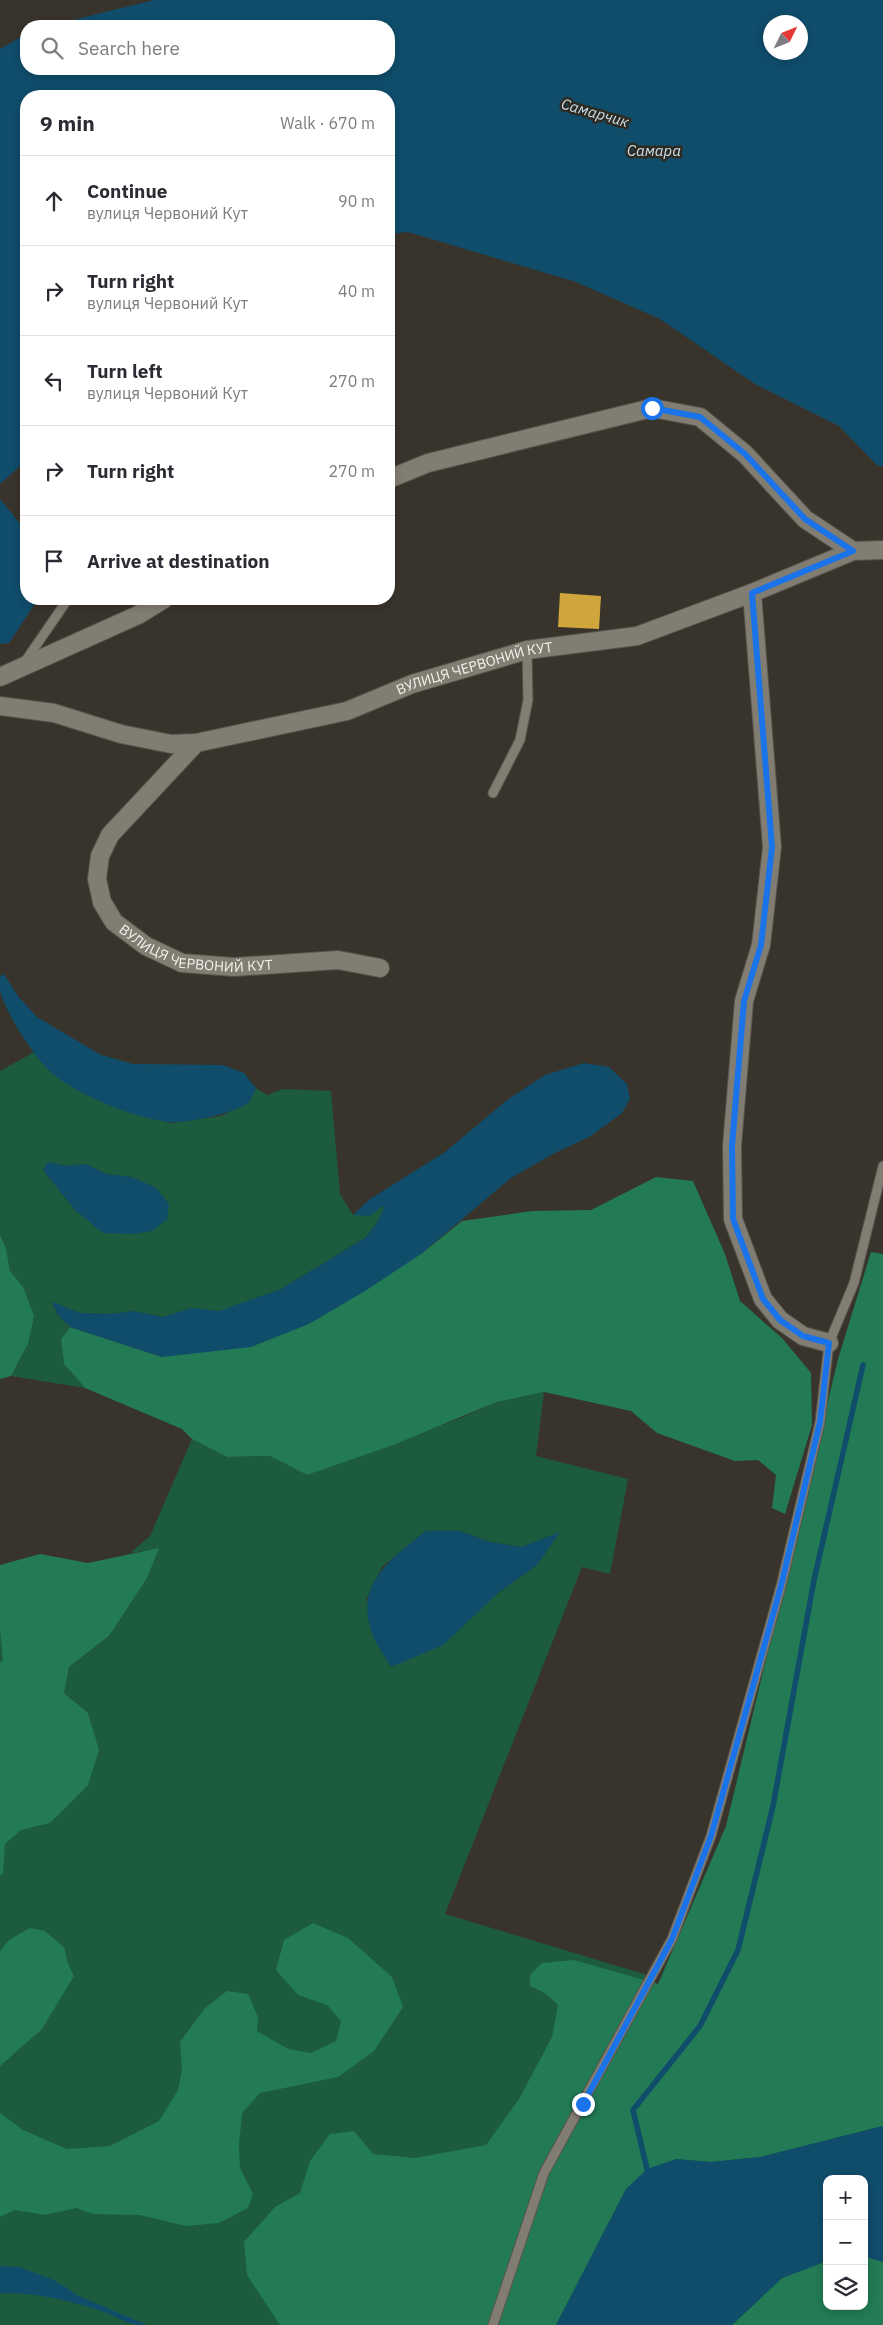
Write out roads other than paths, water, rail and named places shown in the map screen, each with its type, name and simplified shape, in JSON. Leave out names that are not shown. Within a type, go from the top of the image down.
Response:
[{"type":"street","points":[[395,477],[428,463],[652,408],[700,417],[745,454],[805,519],[853,551]]},
{"type":"street","name":"ВУЛИЦЯ ЧЕРВОНИЙ КУТ","points":[[0,706],[54,712],[121,734],[171,744],[196,743],[347,711],[412,684],[528,650],[637,636],[752,593],[853,551],[883,550]]},
{"type":"street","points":[[752,593],[772,847],[761,945],[744,1001],[732,1146],[733,1219],[763,1299],[780,1320],[803,1336],[829,1343]]},
{"type":"street","points":[[0,677],[138,615],[154,605]]},
{"type":"street","name":"ВУЛИЦЯ ЧЕРВОНИЙ КУТ","points":[[196,743],[110,835],[100,856],[97,879],[102,902],[114,922],[146,946],[182,963],[234,967],[338,960],[380,968]]},
{"type":"lane","points":[[21,667],[64,605]]},
{"type":"lane","points":[[493,793],[520,740],[528,700],[528,650]]},
{"type":"lane","points":[[493,2325],[544,2173],[672,1939],[711,1836],[781,1586],[818,1431],[829,1343],[854,1283],[883,1166]]},
{"type":"water","name":"Самара","points":[[154,0],[883,0],[883,467],[877,465],[839,426],[755,384],[660,319],[576,282],[408,232],[395,233],[395,90],[20,90],[20,466],[0,484],[0,49],[20,37],[20,75],[395,75],[395,20],[72,20]]},
{"type":"water","points":[[0,499],[20,524],[20,605],[34,605],[9,643],[0,644]]},
{"type":"water","points":[[4,974],[18,996],[37,1017],[101,1055],[133,1064],[223,1065],[244,1073],[256,1088],[252,1097],[243,1106],[223,1114],[176,1122],[140,1116],[92,1098],[53,1074],[30,1047],[3,1001],[0,991],[0,976]]},
{"type":"water","points":[[584,1063],[609,1067],[627,1084],[630,1099],[622,1113],[591,1136],[553,1154],[511,1178],[421,1254],[365,1291],[309,1324],[251,1347],[162,1357],[70,1327],[58,1315],[52,1302],[80,1313],[109,1314],[134,1311],[163,1317],[191,1308],[219,1311],[281,1289],[365,1238],[377,1223],[385,1205],[369,1216],[353,1215],[370,1199],[445,1152],[507,1100],[545,1075]]},
{"type":"water","points":[[48,1162],[66,1166],[86,1164],[106,1174],[132,1177],[156,1188],[169,1204],[167,1219],[152,1231],[133,1234],[103,1233],[76,1211],[43,1170]]},
{"type":"water","points":[[426,1531],[460,1531],[490,1542],[521,1547],[560,1532],[537,1565],[497,1594],[443,1645],[391,1667],[372,1633],[368,1615],[368,1600],[372,1586],[389,1562]]},
{"type":"water","points":[[883,2126],[883,2262],[868,2257],[868,2175],[823,2175],[823,2263],[782,2278],[732,2325],[556,2325],[626,2189],[647,2169],[676,2159],[711,2162],[760,2157]]},
{"type":"water","points":[[0,2266],[19,2267],[54,2280],[79,2296],[147,2325],[130,2323],[107,2313],[68,2301],[27,2294],[0,2293]]},
{"type":"waterway","points":[[647,2169],[633,2110],[700,2026],[738,1950],[773,1806],[814,1580],[863,1365]]},
{"type":"water label","name":"Самарчик","points":[[595,113]]}]
